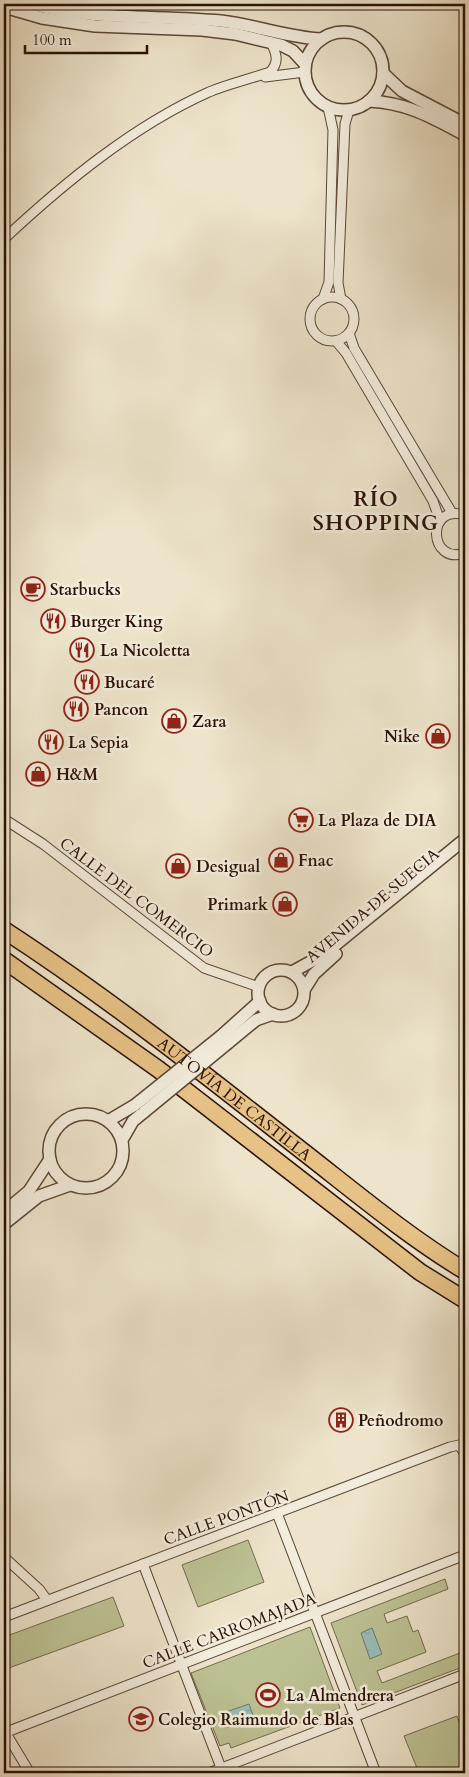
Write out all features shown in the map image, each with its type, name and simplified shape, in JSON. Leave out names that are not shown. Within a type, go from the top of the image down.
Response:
[{"type":"highway","points":[[4,922],[47,958]]},
{"type":"highway","name":"AUTOVÍA DE CASTILLA","points":[[4,930],[47,958],[175,1051],[401,1228],[465,1271]]},
{"type":"highway","name":"AUTOVÍA DE CASTILLA","points":[[4,960],[158,1068],[390,1250],[420,1272],[465,1300]]},
{"type":"highway","points":[[4,970],[158,1068]]},
{"type":"street","points":[[32,4],[99,15],[237,23],[300,38],[322,38],[335,33],[350,33],[363,37],[374,46],[381,59],[381,84],[369,101]]},
{"type":"street","points":[[4,7],[71,23],[202,30],[235,34],[271,42],[293,51],[305,68]]},
{"type":"street","points":[[322,38],[311,49],[305,68],[307,86],[316,99],[328,107],[349,110],[369,101],[393,102],[409,107],[465,135]]},
{"type":"street","points":[[4,238],[80,174],[129,138],[184,105],[210,92],[270,72],[276,66],[275,51],[271,42]]},
{"type":"street","points":[[252,78],[305,68]]},
{"type":"street","points":[[382,73],[402,91],[465,124]]},
{"type":"street","points":[[323,299],[329,282],[333,140],[333,125],[328,107]]},
{"type":"street","points":[[341,299],[338,283],[345,124],[349,110]]},
{"type":"street","points":[[349,333],[336,341],[326,341],[318,337],[312,330],[310,321],[311,312],[316,304],[323,299],[332,297],[341,299],[352,310],[354,318],[349,333],[354,348],[452,513]]},
{"type":"street","points":[[336,341],[346,353],[428,493],[440,521]]},
{"type":"street","points":[[464,556],[448,553],[438,545],[436,531],[440,521],[452,513],[465,515]]},
{"type":"street","name":"CALLE DEL COMERCIO","points":[[4,819],[43,844],[204,968],[259,987]]},
{"type":"street","name":"AVENIDA DE SUECIA","points":[[292,972],[323,955],[465,839]]},
{"type":"street","name":"AVENIDA DE SUECIA","points":[[304,990],[314,974],[327,961],[465,849]]},
{"type":"street","points":[[108,1121],[139,1108],[225,1039],[256,1020],[273,1014],[289,1015],[296,1011],[304,998],[304,990],[302,983],[292,972],[278,970],[262,980],[259,987],[260,1001],[273,1014]]},
{"type":"street","points":[[225,1039],[260,1001]]},
{"type":"street","points":[[122,1140],[116,1129],[108,1121],[90,1114],[70,1118],[56,1130],[51,1139],[50,1159],[54,1170],[61,1179],[70,1185],[92,1188],[111,1180],[122,1162],[122,1140],[139,1108]]},
{"type":"street","points":[[4,1212],[29,1191],[50,1159]]},
{"type":"street","points":[[4,1224],[39,1196],[70,1185]]},
{"type":"street","name":"CALLE PONTÓN","points":[[4,1617],[459,1445],[465,1454]]},
{"type":"street","points":[[277,1514],[376,1773]]},
{"type":"street","name":"CALLE CARROMAJADA","points":[[4,1731],[465,1556]]},
{"type":"street","points":[[4,1557],[39,1589],[47,1600]]},
{"type":"street","points":[[143,1564],[222,1771]]},
{"type":"street","points":[[209,1773],[222,1771],[465,1674]]},
{"type":"street","points":[[4,1731],[30,1773]]},
{"type":"green space","points":[[248,1540],[264,1582],[198,1607],[182,1565]]},
{"type":"green space","points":[[445,1579],[448,1589],[384,1614],[387,1623],[407,1616],[413,1632],[418,1630],[426,1652],[377,1671],[382,1683],[465,1651],[465,1666],[362,1705],[331,1623]]},
{"type":"green space","points":[[113,1597],[124,1626],[6,1669],[4,1666],[4,1637]]},
{"type":"green space","name":"La Almendrera","points":[[310,1627],[340,1708],[231,1748],[229,1743],[220,1746],[191,1673]]},
{"type":"green space","points":[[457,1716],[465,1738],[465,1773],[419,1773],[404,1736]]},
{"type":"water","points":[[372,1628],[382,1654],[370,1659],[361,1633]]},
{"type":"water","points":[[249,1704],[254,1718],[225,1728],[220,1714]]},
{"type":"place","name":"Starbucks","points":[[33,589]]},
{"type":"place","name":"Burger King","points":[[53,621]]},
{"type":"place","name":"La Nicoletta","points":[[82,650]]},
{"type":"place","name":"Bucaré","points":[[87,682]]},
{"type":"place","name":"Pancon","points":[[76,709]]},
{"type":"place","name":"Zara","points":[[174,721]]},
{"type":"place","name":"Nike","points":[[438,736]]},
{"type":"place","name":"La Sepia","points":[[51,742]]},
{"type":"place","name":"H&M","points":[[38,774]]},
{"type":"place","name":"La Plaza de DIA","points":[[301,820]]},
{"type":"place","name":"Fnac","points":[[281,860]]},
{"type":"place","name":"Desigual","points":[[178,866]]},
{"type":"place","name":"Primark","points":[[285,904]]},
{"type":"place","name":"Peñodromo","points":[[341,1420]]},
{"type":"place","name":"La Almendrera","points":[[268,1695]]},
{"type":"place","name":"Colegio Raimundo de Blas","points":[[141,1719]]},
{"type":"district","name":"RÍO SHOPPING","points":[[376,511]]}]
